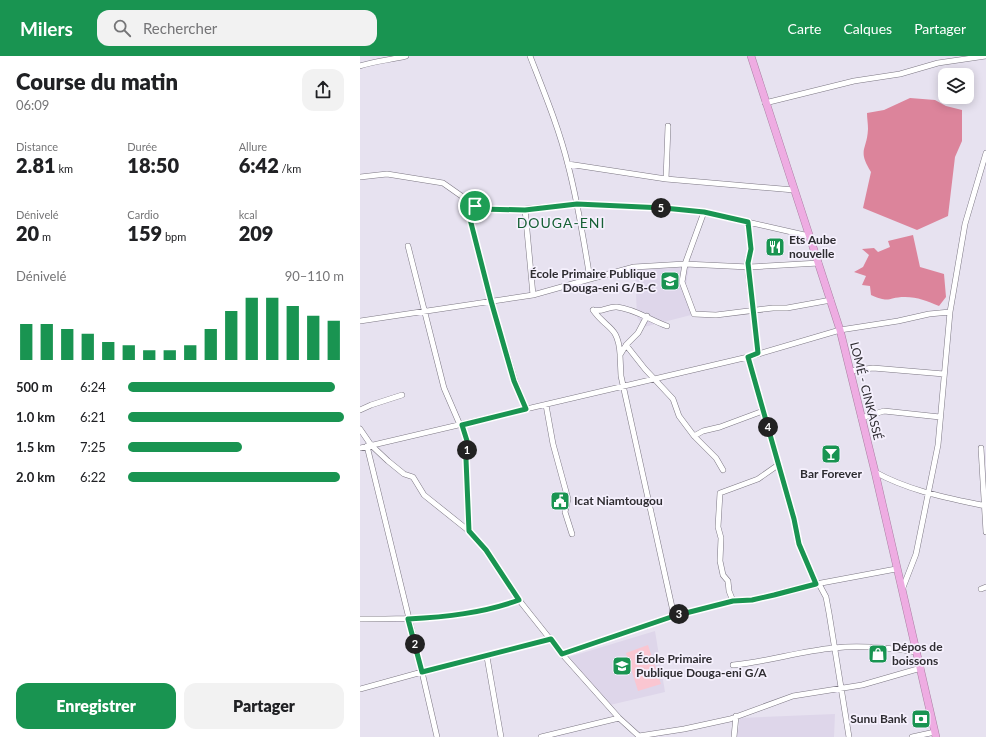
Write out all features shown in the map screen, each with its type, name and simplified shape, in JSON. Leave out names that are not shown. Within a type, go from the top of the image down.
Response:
[{"type":"highway","name":"LOMÉ - CINKASSÉ","points":[[751,56],[840,330],[861,418],[876,472],[896,569],[936,735]]},
{"type":"street","points":[[360,66],[374,61],[381,62],[406,56]]},
{"type":"street","points":[[530,56],[568,164],[577,204],[590,279]]},
{"type":"street","points":[[754,67],[756,56]]},
{"type":"street","points":[[766,103],[854,81],[900,74],[938,63],[986,56]]},
{"type":"street","points":[[666,179],[668,126]]},
{"type":"street","points":[[902,590],[916,554],[938,445],[950,312],[965,224],[986,153]]},
{"type":"street","points":[[568,164],[666,179],[794,190]]},
{"type":"street","points":[[360,177],[387,174],[432,180],[443,183],[480,209],[525,210],[577,204],[664,208],[704,212],[809,236]]},
{"type":"street","points":[[475,206],[470,219],[491,301],[514,381],[526,409]]},
{"type":"street","points":[[525,210],[533,295]]},
{"type":"street","points":[[704,212],[685,264],[682,282],[694,314],[716,316],[752,310],[788,308],[831,300]]},
{"type":"street","points":[[748,222],[751,249],[748,257],[752,310],[758,353]]},
{"type":"street","points":[[408,246],[444,388],[468,444],[466,459],[469,531]]},
{"type":"street","points":[[360,321],[533,295],[634,267],[685,264],[749,267],[819,263]]},
{"type":"street","points":[[667,326],[654,321],[647,316],[615,306],[599,312],[593,310],[599,319],[613,329],[618,337],[623,386],[674,616]]},
{"type":"street","points":[[360,448],[748,357],[840,330],[898,321],[929,314],[950,312]]},
{"type":"street","points":[[620,355],[626,345],[638,333],[647,316]]},
{"type":"street","points":[[626,345],[673,399],[679,416],[694,436],[716,458],[723,470]]},
{"type":"street","points":[[748,357],[794,519],[799,544],[818,584],[826,597],[849,737]]},
{"type":"street","points":[[850,371],[873,368],[944,374]]},
{"type":"street","points":[[360,410],[371,404],[402,395]]},
{"type":"street","points":[[546,405],[553,444],[568,499],[565,512],[572,534]]},
{"type":"street","points":[[694,436],[703,431],[720,427],[763,411]]},
{"type":"street","points":[[861,418],[884,411],[940,417]]},
{"type":"street","points":[[360,429],[369,446],[408,619],[437,737]]},
{"type":"street","points":[[369,446],[404,474],[413,477],[424,495],[469,531],[486,550],[519,600],[562,654],[618,718],[640,736],[684,729],[736,716],[793,696],[862,685],[921,668]]},
{"type":"street","points":[[982,448],[986,532]]},
{"type":"street","points":[[733,601],[729,592],[728,581],[723,575],[720,561],[721,538],[718,527],[720,493],[758,479],[778,465]]},
{"type":"street","points":[[876,472],[895,483],[928,493],[985,506]]},
{"type":"street","points":[[562,654],[674,616],[733,601],[752,600],[818,584],[896,569]]},
{"type":"street","points":[[360,619],[447,617],[498,607],[519,600]]},
{"type":"street","points":[[360,689],[422,672],[487,657],[551,639]]},
{"type":"street","points":[[733,665],[759,663],[834,648],[874,648],[917,652]]},
{"type":"street","points":[[487,657],[501,737]]},
{"type":"street","points":[[734,737],[736,716]]},
{"type":"street","points":[[541,737],[562,735],[618,718]]},
{"type":"street","points":[[912,737],[936,735]]},
{"type":"shaded area","points":[[910,98],[935,100],[938,102],[938,104],[962,110],[962,141],[955,157],[948,216],[917,230],[863,208],[871,172],[864,159],[868,129],[867,113],[884,110]]},
{"type":"shaded area","points":[[913,235],[920,267],[944,274],[946,297],[939,306],[914,298],[899,297],[886,300],[877,298],[871,295],[870,286],[862,285],[866,276],[854,272],[863,267],[869,255],[862,249],[874,248],[878,252],[890,247],[888,241]]},
{"type":"shaded area","points":[[689,267],[686,285],[691,315],[644,327],[637,317],[635,270]]},
{"type":"shaded area","name":"École Primaire Publique Douga-eni G/A","points":[[655,631],[665,692],[610,705],[569,657]]},
{"type":"shaded area","points":[[648,645],[661,684],[638,691],[626,653]]},
{"type":"shaded area","points":[[835,714],[834,737],[737,737],[740,718]]},
{"type":"place","name":"Ets Aube nouvelle","points":[[775,247]]},
{"type":"place","name":"École Primaire Publique Douga-eni G/B-C","points":[[670,281]]},
{"type":"place","name":"Bar Forever","points":[[831,454]]},
{"type":"place","name":"Icat Niamtougou","points":[[560,501]]},
{"type":"place","name":"Dépos de boissons","points":[[878,654]]},
{"type":"place","name":"École Primaire Publique Douga-eni G/A","points":[[622,666]]},
{"type":"place","name":"Sunu Bank","points":[[921,719]]},
{"type":"district","name":"DOUGA-ENI","points":[[561,223]]},
{"type":"route","points":[[577,204],[664,208],[704,212],[748,222],[751,249],[748,257],[748,263],[752,294],[752,310],[756,329],[756,346],[758,353],[748,357],[794,519],[799,544],[808,569],[816,584],[752,600],[733,601],[674,616],[562,654],[551,639],[487,657],[422,672],[408,619],[447,617],[498,607],[519,600],[510,585],[499,572],[486,550],[469,531],[466,459],[468,444],[462,425],[526,409],[514,381],[491,301],[470,219],[475,206],[480,209],[525,210],[577,204]]}]
